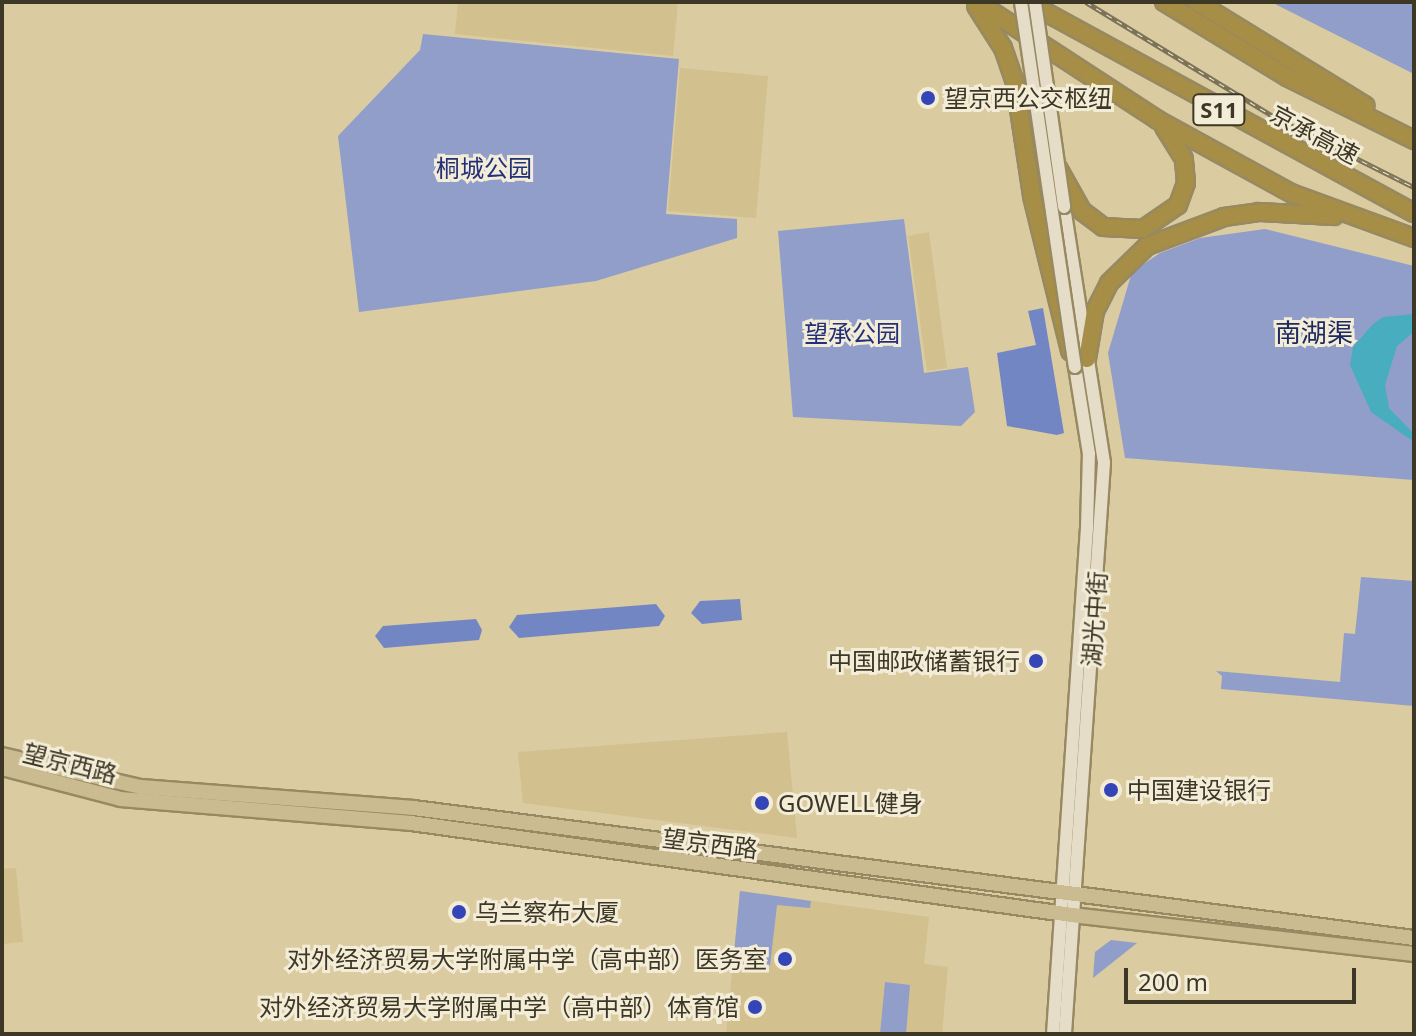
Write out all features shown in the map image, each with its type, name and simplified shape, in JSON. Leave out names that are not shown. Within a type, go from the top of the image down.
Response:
[{"type":"highway","points":[[975,2],[1158,120],[1291,193],[1414,238]]},
{"type":"highway","points":[[975,2],[1003,48],[1015,83],[1041,242],[1081,363]]},
{"type":"highway","name":"京承高速","points":[[1024,2],[1414,213]]},
{"type":"highway","name":"京承高速","points":[[1164,2],[1287,77],[1414,139]]},
{"type":"highway","points":[[1197,2],[1414,139]]},
{"type":"highway","points":[[1212,2],[1244,33]]},
{"type":"highway","points":[[1058,168],[1082,211],[1103,227],[1143,229],[1178,205],[1186,183],[1184,159],[1158,120]]},
{"type":"highway","points":[[1081,363],[1095,311],[1109,283],[1147,246],[1209,222],[1259,212],[1328,214],[1371,224]]},
{"type":"main road","points":[[1024,2],[1081,363]]},
{"type":"main road","name":"湖光中街","points":[[1035,2],[1064,207],[1088,441],[1087,528],[1067,914],[1065,1034]]},
{"type":"main road","name":"望京西路","points":[[2,755],[141,787],[414,808],[1414,938]]},
{"type":"main road","name":"望京西路","points":[[2,768],[121,799],[358,816],[1067,914],[1414,954]]},
{"type":"main road","name":"湖光中街","points":[[1053,1034],[1067,914]]},
{"type":"shaded area","points":[[458,2],[678,2],[673,56],[455,34]]},
{"type":"shaded area","points":[[680,68],[768,76],[756,218],[668,211]]},
{"type":"shaded area","points":[[929,232],[947,368],[927,371],[908,236]]},
{"type":"shaded area","points":[[1043,308],[1064,433],[1057,435],[1007,426],[997,353],[1036,345],[1028,311]]},
{"type":"shaded area","points":[[1414,314],[1414,332],[1397,346],[1385,385],[1389,408],[1414,434],[1414,442],[1371,412],[1350,365],[1353,347],[1373,324],[1383,317]]},
{"type":"shaded area","points":[[740,599],[742,620],[702,624],[691,613],[700,601]]},
{"type":"shaded area","points":[[656,604],[665,616],[659,626],[519,638],[509,627],[517,615]]},
{"type":"shaded area","points":[[476,619],[482,630],[479,640],[384,648],[375,636],[383,626]]},
{"type":"shaded area","points":[[787,732],[797,838],[523,803],[518,752]]},
{"type":"shaded area","points":[[16,868],[23,942],[2,944],[2,869]]},
{"type":"shaded area","points":[[740,891],[929,917],[924,964],[948,967],[942,1034],[726,1034]]},
{"type":"green space","points":[[1271,2],[1414,2],[1414,74]]},
{"type":"green space","name":"桐城公园","points":[[423,34],[679,59],[666,214],[737,219],[737,238],[596,281],[359,312],[338,136],[420,50]]},
{"type":"green space","name":"望承公园","points":[[904,219],[924,373],[968,367],[975,412],[961,426],[793,417],[778,231]]},
{"type":"green space","points":[[1265,229],[1414,266],[1414,480],[1125,458],[1108,353],[1132,272],[1160,253],[1200,238]]},
{"type":"green space","points":[[1361,577],[1414,581],[1414,706],[1221,689],[1222,676],[1216,671],[1340,682],[1344,633],[1355,634]]},
{"type":"green space","points":[[740,891],[811,901],[810,908],[777,905],[770,966],[733,963]]},
{"type":"green space","points":[[1111,940],[1137,943],[1093,978],[1095,952]]},
{"type":"green space","points":[[885,982],[910,985],[906,1034],[880,1034]]},
{"type":"railway","points":[[1086,2],[1276,118],[1414,187]]},
{"type":"place","name":"望京西公交枢纽","points":[[928,98]]},
{"type":"place","name":"中国邮政储蓄银行","points":[[1036,661]]},
{"type":"place","name":"中国建设银行","points":[[1111,790]]},
{"type":"place","name":"GOWELL健身","points":[[762,803]]},
{"type":"place","name":"乌兰察布大厦","points":[[459,912]]},
{"type":"place","name":"对外经济贸易大学附属中学（高中部）医务室","points":[[785,959]]},
{"type":"place","name":"对外经济贸易大学附属中学（高中部）体育馆","points":[[755,1007]]},
{"type":"district","name":"南湖渠","points":[[1314,333]]}]
